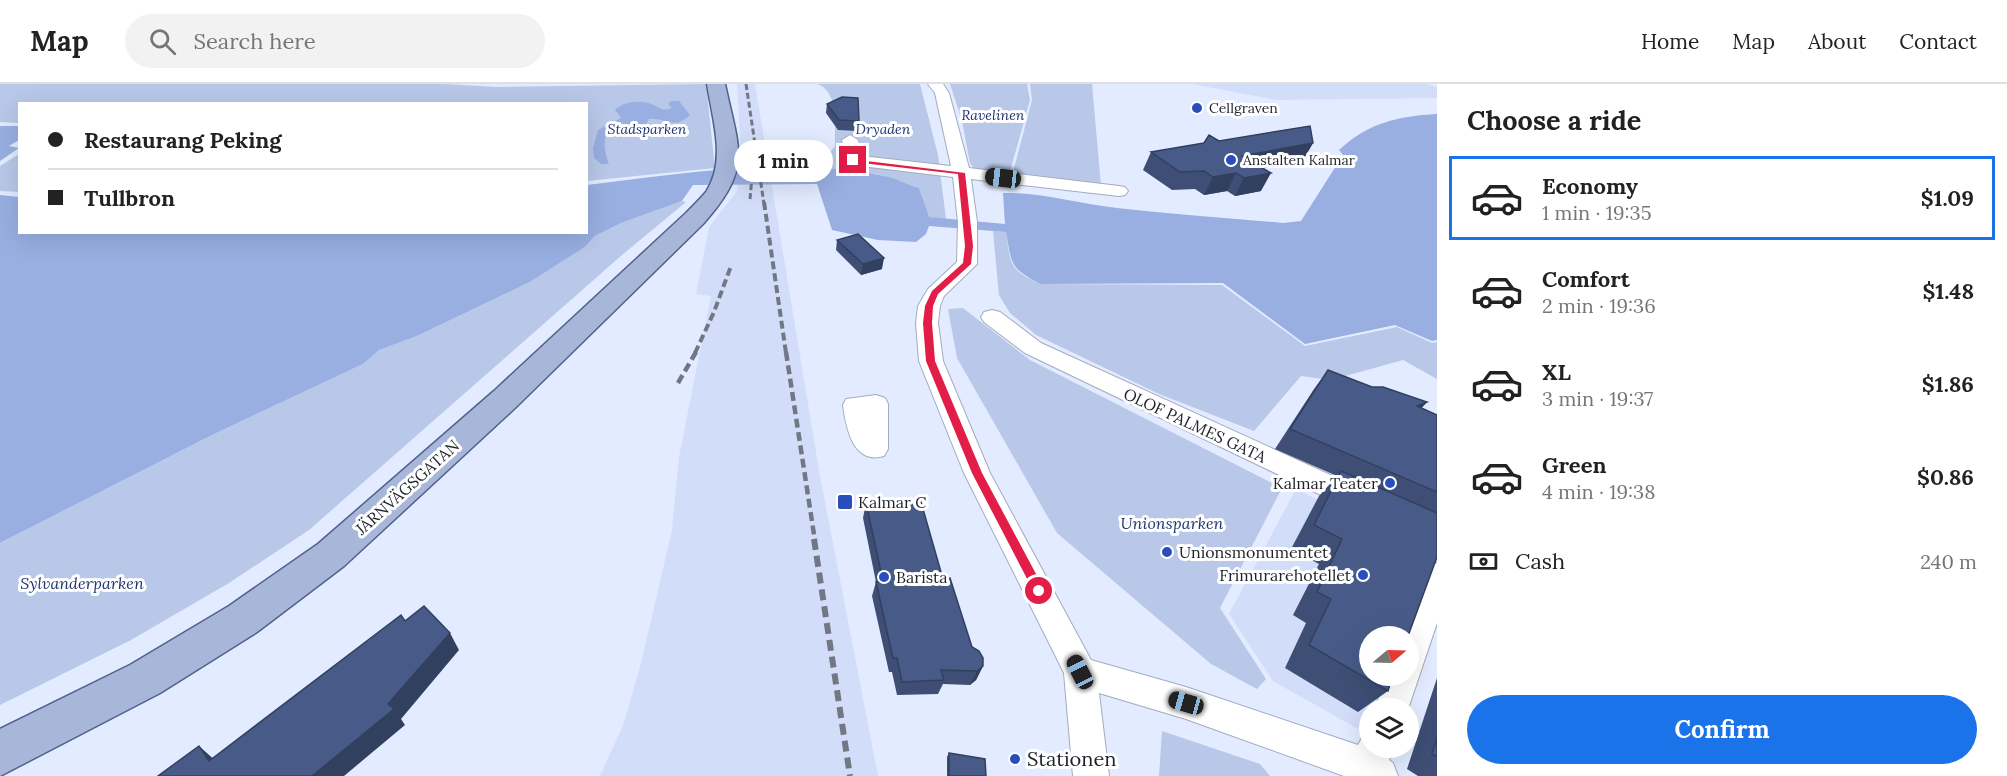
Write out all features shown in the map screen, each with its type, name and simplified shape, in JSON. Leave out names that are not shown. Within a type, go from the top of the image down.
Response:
[{"type":"main road","name":"JÄRNVÄGSGATAN","points":[[716,84],[726,134]]},
{"type":"main road","name":"JÄRNVÄGSGATAN","points":[[0,753],[145,679],[243,619],[331,555],[505,399],[695,218],[724,177],[726,134],[732,108],[730,84]]},
{"type":"street","points":[[941,87],[962,173],[967,239],[929,306],[927,323],[931,361],[977,473],[1080,672],[1091,776]]},
{"type":"street","points":[[850,140],[853,160],[1119,191]]},
{"type":"street","name":"OLOF PALMES GATA","points":[[992,317],[1033,348],[1385,512]]},
{"type":"street","points":[[1419,629],[1437,576]]},
{"type":"street","points":[[1080,672],[1374,763]]},
{"type":"shaded area","points":[[737,84],[755,84],[820,476],[878,776],[600,776],[624,723],[642,659],[672,530],[679,457],[711,296],[696,294],[709,227],[737,191],[741,154]]},
{"type":"shaded area","points":[[1193,84],[1426,84],[1437,87],[1437,98],[1276,100]]},
{"type":"shaded area","points":[[671,101],[679,101],[690,115],[674,123],[649,119],[645,126],[628,124],[611,127],[605,137],[605,150],[609,164],[601,164],[594,158],[593,148],[598,130],[621,118],[615,110],[618,107],[630,102],[640,102],[668,109],[672,108],[668,104]]},
{"type":"shaded area","points":[[1437,114],[1437,340],[1432,341],[1395,325],[1305,344],[1223,283],[1040,284],[1023,274],[1014,264],[1006,232],[929,226],[926,234],[916,242],[878,240],[832,230],[817,184],[693,185],[682,201],[621,223],[595,236],[585,247],[530,282],[417,336],[379,350],[363,364],[210,436],[0,543],[0,195],[18,197],[18,234],[588,234],[588,185],[696,172],[806,167],[884,176],[919,188],[929,217],[1005,224],[1003,193],[1017,193],[1117,208],[1283,223],[1301,221],[1343,155],[1339,150],[1372,127],[1409,117]]},
{"type":"shaded area","points":[[0,126],[18,126],[18,141],[9,146],[18,149],[0,161]]},
{"type":"shaded area","points":[[1296,489],[1434,557],[1378,626],[1359,626],[1359,686],[1378,686],[1372,698],[1359,698],[1358,729],[1273,681],[1229,614]]},
{"type":"green space","name":"Stadsparken","points":[[0,84],[444,84],[497,87],[706,84],[715,168],[588,181],[588,102],[18,102],[18,123],[0,122]]},
{"type":"green space","name":"Dryaden","points":[[818,84],[920,84],[938,155],[946,219],[928,217],[919,188],[881,175],[819,167],[835,146],[835,120],[830,95]]},
{"type":"green space","name":"Ravelinen","points":[[950,84],[1027,84],[1030,100],[1009,175],[975,170],[970,163],[962,121]]},
{"type":"green space","points":[[1030,84],[1092,84],[1101,186],[1012,176],[1032,100]]},
{"type":"green space","points":[[18,155],[18,192],[0,191],[0,166]]},
{"type":"green space","name":"Sylvanderparken","points":[[682,201],[686,202],[622,255],[309,530],[229,583],[131,640],[0,705],[0,543],[210,436],[363,364],[379,350],[417,336],[530,282],[585,247],[595,236],[621,223]]},
{"type":"green space","points":[[993,231],[1006,232],[1013,265],[1022,274],[1040,284],[1222,285],[1305,346],[1397,327],[1432,343],[1437,342],[1437,379],[1403,360],[1331,380],[1301,376],[1254,431],[1159,394],[1036,335],[1010,313],[999,295]]},
{"type":"green space","name":"Unionsparken","points":[[963,308],[1030,360],[1282,488],[1220,608],[1266,679],[1257,689],[1211,664],[1057,533],[957,358],[948,309]]},
{"type":"green space","points":[[1162,731],[1260,764],[1270,776],[1159,776]]},
{"type":"building","points":[[842,97],[858,98],[859,121],[839,120],[827,104]]},
{"type":"building","points":[[1310,126],[1313,143],[1242,156],[1271,173],[1244,178],[1236,173],[1213,177],[1204,171],[1180,172],[1151,152],[1204,143],[1209,135],[1219,141]]},
{"type":"building","points":[[858,234],[884,258],[863,264],[837,240]]},
{"type":"building","points":[[1328,370],[1372,387],[1383,387],[1427,402],[1417,406],[1437,415],[1437,492],[1290,429]]},
{"type":"building","points":[[1341,471],[1437,513],[1437,557],[1412,626],[1359,626],[1359,674],[1309,645],[1331,599],[1317,592],[1342,539],[1314,525]]},
{"type":"building","points":[[921,502],[943,579],[950,578],[972,647],[979,651],[983,658],[983,666],[977,671],[941,670],[944,680],[902,682],[897,658],[893,658],[876,582],[883,581],[866,503]]},
{"type":"building","points":[[424,606],[450,633],[388,704],[394,709],[312,776],[158,776],[199,746],[209,761],[401,615],[405,621]]},
{"type":"building","points":[[1379,686],[1390,686],[1388,691]]},
{"type":"building","points":[[1437,738],[1437,757],[1432,754]]},
{"type":"building","points":[[949,753],[985,759],[986,776],[949,776]]},
{"type":"railway","points":[[746,84],[764,204]]},
{"type":"railway","points":[[750,199],[753,166]]},
{"type":"railway","points":[[764,202],[786,353]]},
{"type":"railway","points":[[695,353],[714,312],[731,266]]},
{"type":"railway","points":[[678,383],[696,352]]},
{"type":"railway","points":[[786,352],[815,541]]},
{"type":"railway","points":[[814,539],[850,776]]},
{"type":"place","name":"Cellgraven","points":[[1197,108]]},
{"type":"place","name":"Anstalten Kalmar","points":[[1231,160]]},
{"type":"place","name":"Kalmar Teater","points":[[1390,483]]},
{"type":"place","name":"Kalmar C","points":[[845,502]]},
{"type":"place","name":"Unionsmonumentet","points":[[1167,552]]},
{"type":"place","name":"Frimurarehotellet","points":[[1363,575]]},
{"type":"place","name":"Barista","points":[[884,577]]},
{"type":"place","name":"Stationen","points":[[1015,759]]},
{"type":"route","points":[[853,160],[962,173],[969,246],[967,264],[935,292],[929,306],[927,323],[931,361],[977,473],[1039,591]]}]
